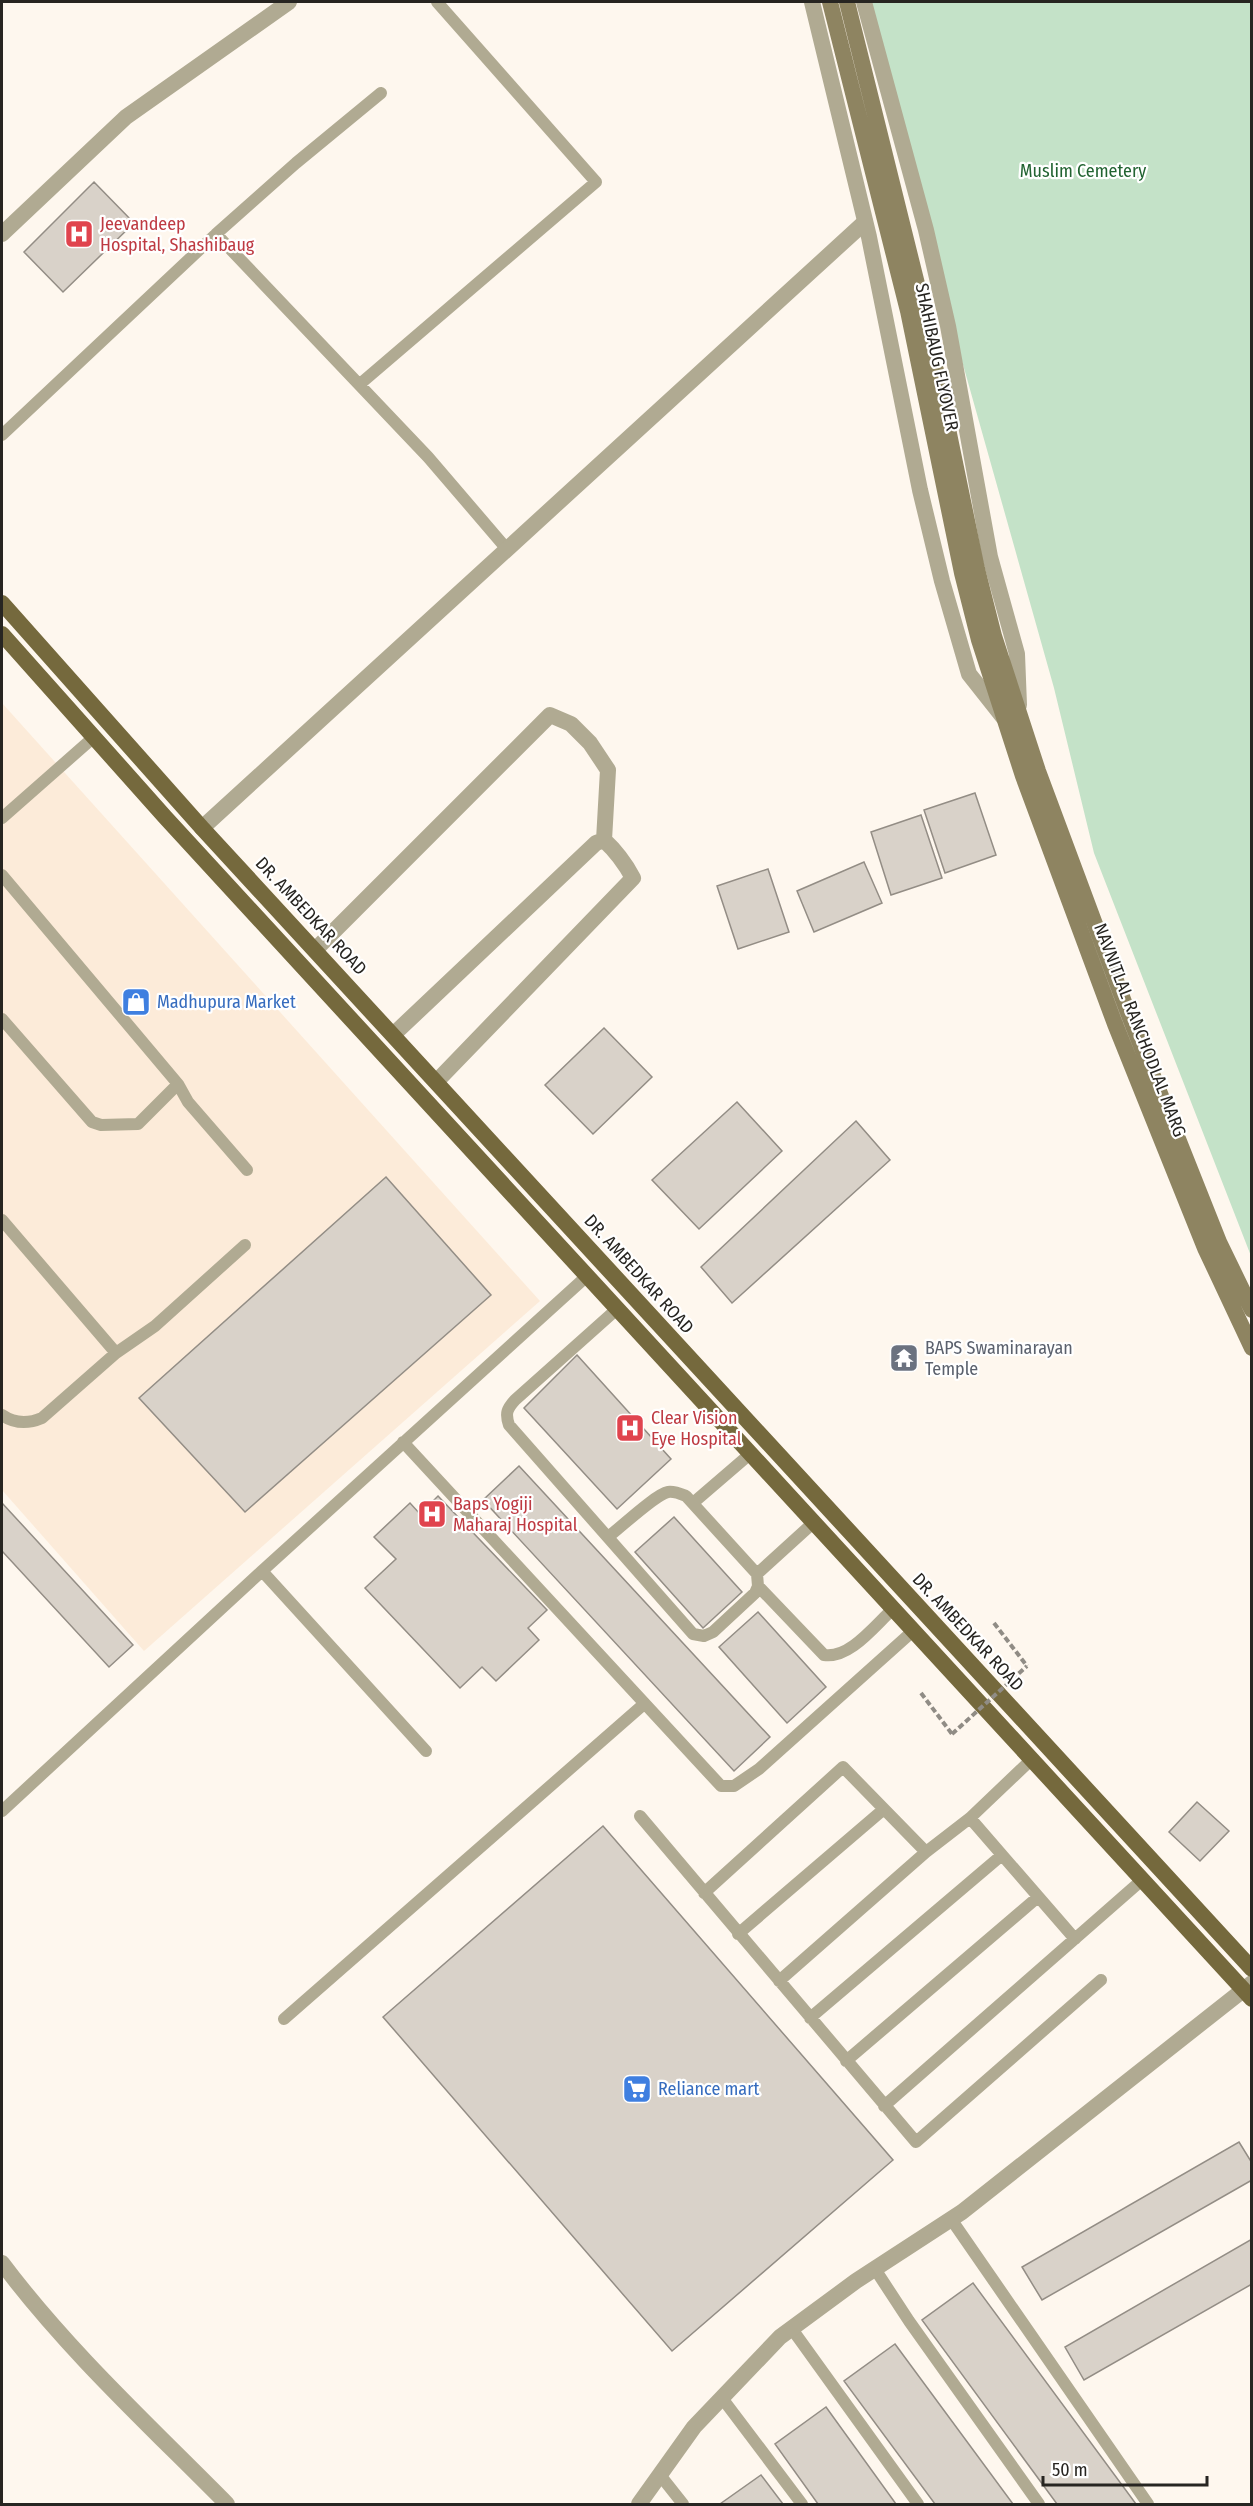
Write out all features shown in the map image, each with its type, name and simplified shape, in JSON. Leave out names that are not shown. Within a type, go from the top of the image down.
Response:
[{"type":"main road","name":"SHAHIBAUG FLYOVER","points":[[831,2],[908,311],[962,573],[987,638],[1012,717]]},
{"type":"main road","name":"SHAHIBAUG FLYOVER","points":[[847,2],[923,308],[977,569],[987,638]]},
{"type":"main road","name":"DR. AMBEDKAR ROAD","points":[[2,603],[202,828],[316,949],[1251,1969]]},
{"type":"main road","points":[[2,634],[617,1310],[1142,1880],[1249,1991]]},
{"type":"main road","points":[[1012,717],[1038,771],[1130,1018],[1220,1242],[1251,1310]]},
{"type":"main road","name":"NAVNITLAL RANCHODLAL MARG","points":[[1012,717],[1023,776],[1115,1024],[1205,1248],[1251,1348]]},
{"type":"street","points":[[812,2],[865,222],[920,490],[942,581],[969,674],[1012,717]]},
{"type":"street","points":[[864,2],[926,230],[948,326],[990,556],[1017,654],[1012,717]]},
{"type":"street","points":[[2,234],[126,117],[283,4]]},
{"type":"street","points":[[202,828],[865,222]]},
{"type":"street","points":[[316,949],[550,715],[572,724],[590,743],[608,770],[604,840],[625,862],[633,878],[437,1081]]},
{"type":"street","points":[[394,1034],[596,843],[604,840]]},
{"type":"street","points":[[639,2505],[694,2427],[780,2337],[875,2269],[951,2219],[1249,1991]]},
{"type":"street","points":[[2,2263],[27,2297],[87,2362],[227,2505]]},
{"type":"lane","points":[[360,384],[596,182],[437,2]]},
{"type":"lane","points":[[2,435],[216,234],[381,93]]},
{"type":"lane","points":[[216,234],[360,384],[506,548]]},
{"type":"lane","points":[[2,818],[94,737]]},
{"type":"lane","points":[[2,875],[178,1084],[188,1102],[247,1170]]},
{"type":"lane","points":[[2,1019],[92,1122],[101,1125],[138,1124],[178,1084]]},
{"type":"lane","points":[[2,1220],[116,1353]]},
{"type":"lane","points":[[2,1241],[12,1232]]},
{"type":"lane","points":[[2,1415],[16,1422],[31,1422],[42,1418],[116,1353],[155,1326],[245,1245]]},
{"type":"lane","points":[[2,1811],[587,1276]]},
{"type":"lane","points":[[617,1310],[515,1400],[508,1407],[506,1416],[509,1425],[693,1634],[704,1636],[713,1632],[754,1593],[758,1580],[813,1523]]},
{"type":"lane","points":[[403,1442],[721,1786],[734,1786],[759,1769],[913,1631]]},
{"type":"lane","points":[[693,1503],[750,1454]]},
{"type":"lane","points":[[608,1538],[667,1492],[686,1496],[824,1656],[844,1652],[893,1609]]},
{"type":"lane","points":[[262,1571],[426,1750]]},
{"type":"lane","points":[[284,2019],[644,1704]]},
{"type":"lane","points":[[779,1981],[926,1852],[970,1818],[1032,1759]]},
{"type":"lane","points":[[704,1893],[843,1767],[926,1852]]},
{"type":"lane","points":[[738,1934],[884,1809]]},
{"type":"lane","points":[[639,1816],[916,2142],[1101,1980]]},
{"type":"lane","points":[[970,1818],[1075,1939]]},
{"type":"lane","points":[[810,2018],[1002,1855]]},
{"type":"lane","points":[[884,2106],[1142,1880]]},
{"type":"lane","points":[[846,2061],[1038,1897]]},
{"type":"lane","points":[[951,2219],[1148,2505]]},
{"type":"lane","points":[[875,2269],[916,2331],[1040,2505]]},
{"type":"lane","points":[[792,2329],[918,2505]]},
{"type":"lane","points":[[722,2398],[802,2505]]},
{"type":"lane","points":[[660,2475],[683,2505]]},
{"type":"path","points":[[921,1693],[952,1734],[1027,1666],[994,1623]]},
{"type":"shaded area","name":"Madhupura Market","points":[[2,703],[540,1301],[144,1651],[2,1490]]},
{"type":"green space","name":"Muslim Cemetery","points":[[861,2],[1251,2],[1251,1256],[1094,853],[1054,688]]},
{"type":"building","points":[[94,182],[134,223],[63,292],[24,252]]},
{"type":"building","points":[[975,793],[996,855],[945,873],[924,810]]},
{"type":"building","points":[[921,815],[942,878],[891,895],[871,832]]},
{"type":"building","points":[[864,862],[882,903],[814,932],[797,891]]},
{"type":"building","points":[[768,869],[789,932],[738,949],[717,886]]},
{"type":"building","points":[[604,1028],[652,1077],[593,1134],[545,1085]]},
{"type":"building","points":[[737,1102],[782,1151],[699,1229],[652,1180]]},
{"type":"building","points":[[856,1121],[890,1160],[732,1303],[701,1267]]},
{"type":"building","points":[[386,1177],[491,1295],[245,1512],[139,1398]]},
{"type":"building","points":[[577,1355],[671,1459],[617,1509],[524,1408]]},
{"type":"building","points":[[519,1466],[770,1737],[734,1771],[483,1500]]},
{"type":"building","points":[[438,1496],[547,1610],[528,1628],[539,1640],[496,1681],[482,1667],[460,1688],[365,1588],[396,1559],[374,1537],[410,1503],[420,1514]]},
{"type":"building","points":[[2,1503],[133,1645],[109,1667],[2,1551]]},
{"type":"building","points":[[674,1517],[742,1592],[703,1628],[635,1552]]},
{"type":"building","points":[[758,1612],[826,1687],[787,1723],[719,1647]]},
{"type":"building","points":[[1197,1802],[1229,1831],[1200,1861],[1169,1832]]},
{"type":"building","points":[[603,1826],[893,2160],[672,2351],[383,2017]]},
{"type":"building","points":[[1239,2142],[1252,2163],[1252,2180],[1042,2300],[1022,2267]]},
{"type":"building","points":[[1252,2239],[1252,2284],[1084,2380],[1065,2347]]},
{"type":"building","points":[[973,2283],[1136,2504],[1057,2504],[922,2320]]},
{"type":"building","points":[[895,2344],[1013,2504],[935,2504],[844,2381]]},
{"type":"building","points":[[826,2407],[896,2504],[818,2504],[775,2444]]},
{"type":"building","points":[[761,2475],[783,2504],[720,2504]]},
{"type":"place","name":"Jeevandeep Hospital, Shashibaug","points":[[79,234]]},
{"type":"place","name":"Madhupura Market","points":[[136,1002]]},
{"type":"place","name":"BAPS Swaminarayan Temple","points":[[904,1358]]},
{"type":"place","name":"Clear Vision Eye Hospital","points":[[630,1428]]},
{"type":"place","name":"Baps Yogiji Maharaj Hospital","points":[[432,1514]]},
{"type":"place","name":"Reliance mart","points":[[637,2089]]}]
